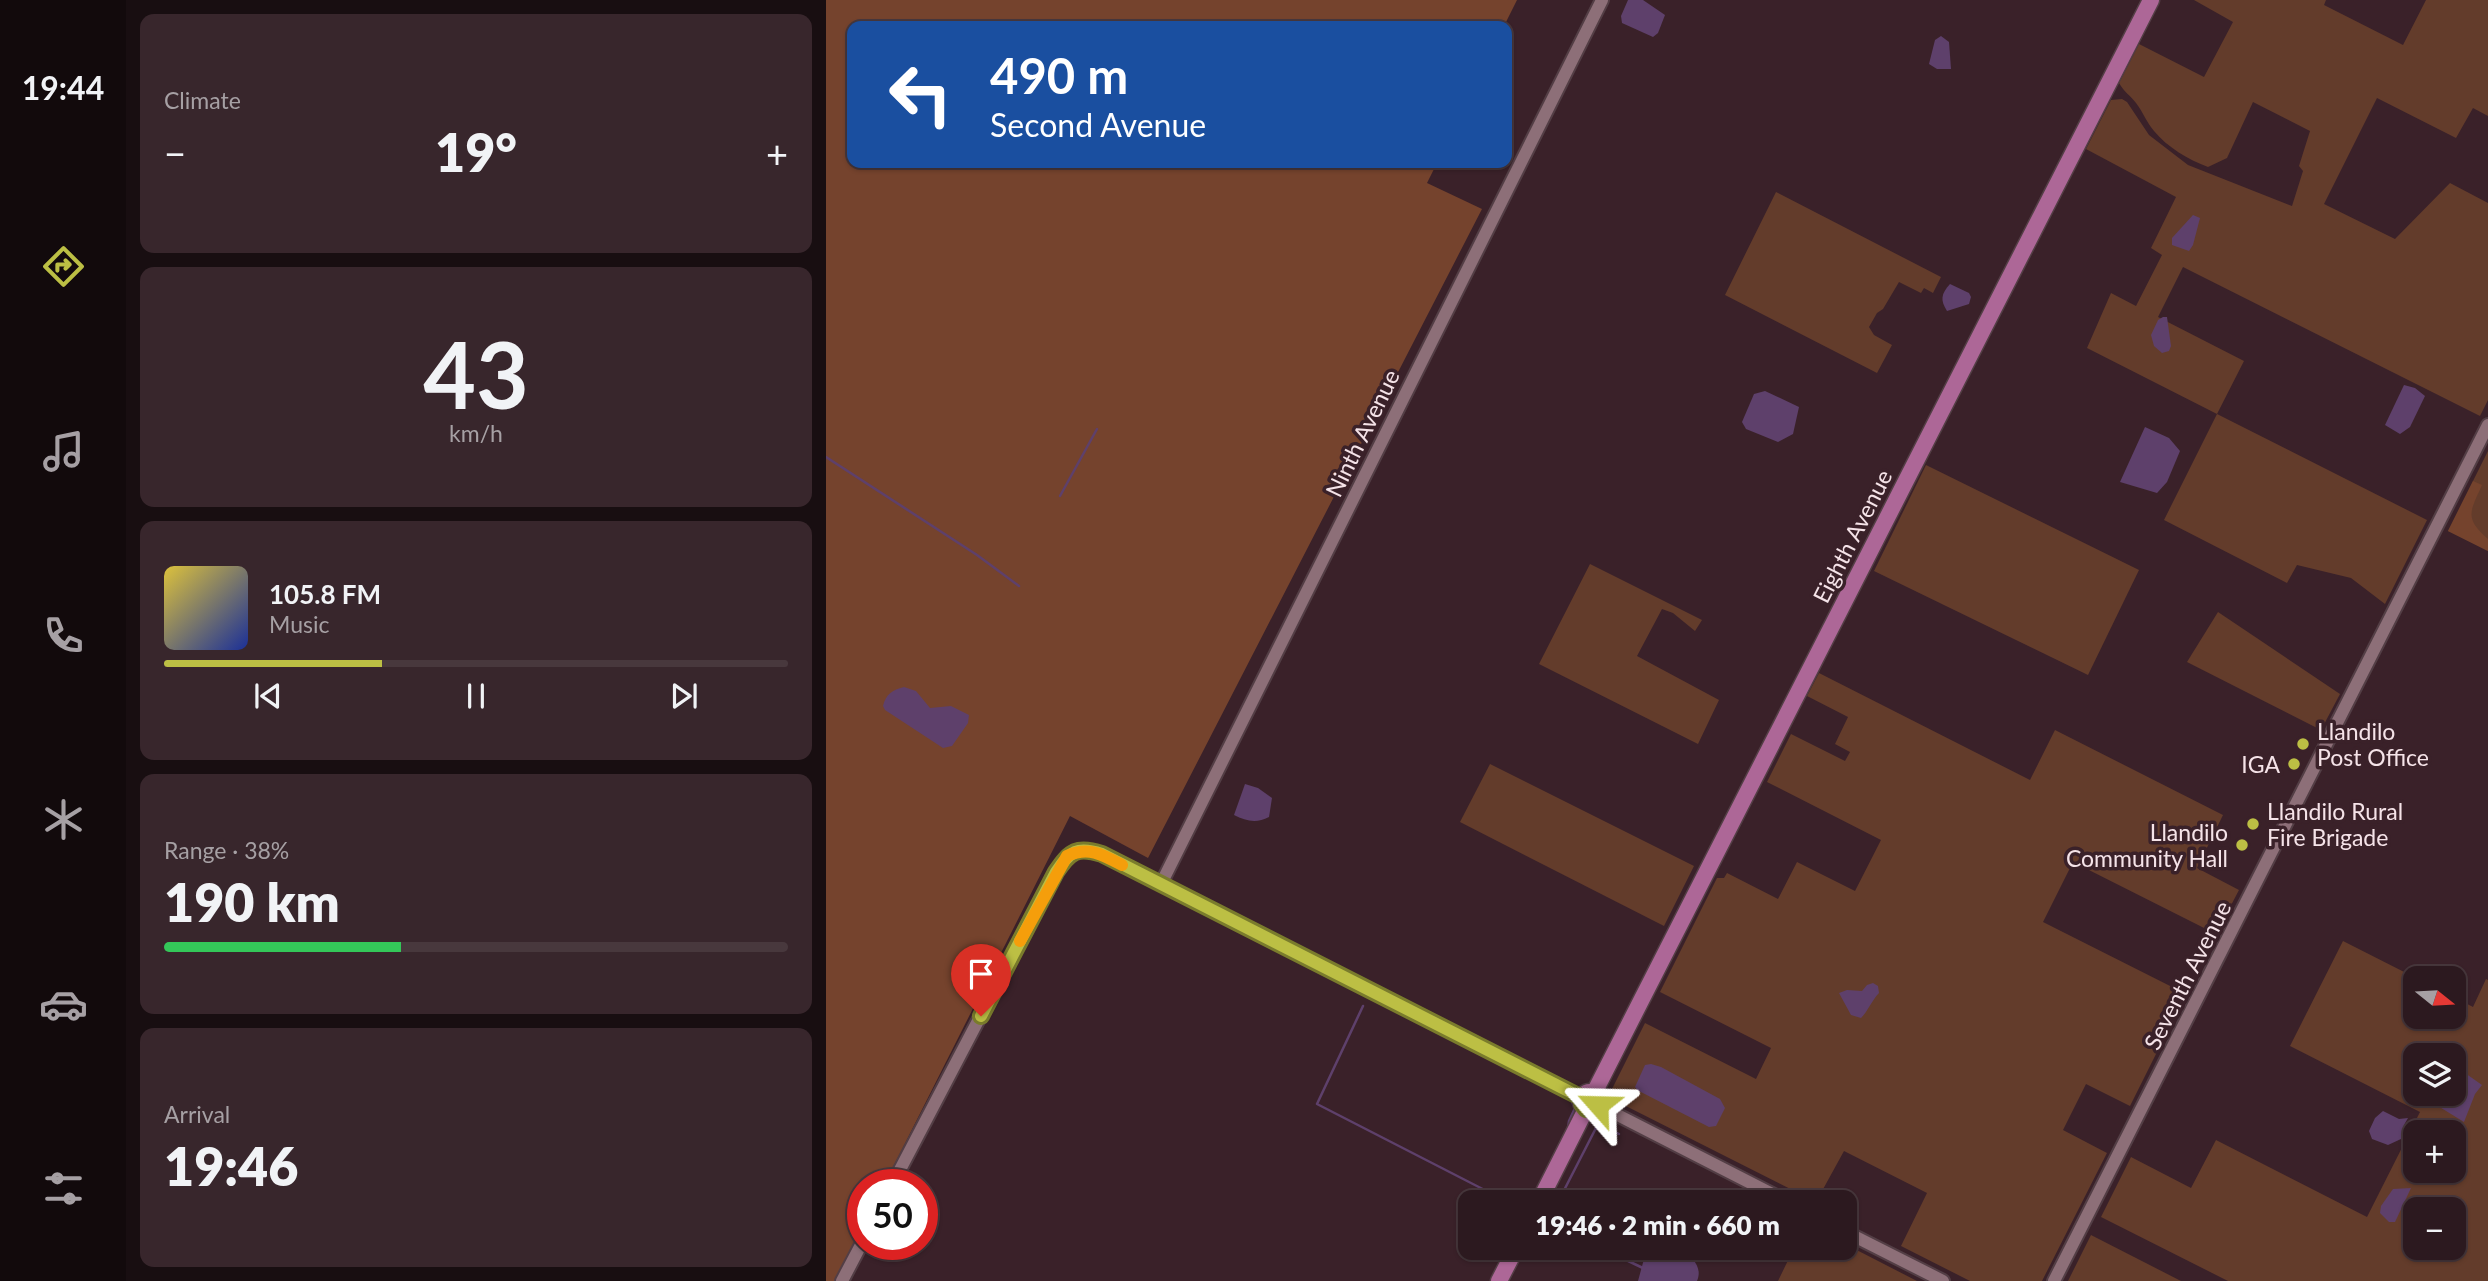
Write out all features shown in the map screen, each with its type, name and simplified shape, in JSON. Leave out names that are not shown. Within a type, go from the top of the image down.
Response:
[{"type":"main road","name":"Eighth Avenue","points":[[1545,1190],[2151,0]]},
{"type":"main road","points":[[1499,1281],[1510,1260]]},
{"type":"street","name":"Ninth Avenue","points":[[1161,884],[1602,0]]},
{"type":"street","name":"Seventh Avenue","points":[[2054,1281],[2488,425]]},
{"type":"street","points":[[900,1169],[1056,872],[1067,856],[1087,850],[1102,854],[1764,1190]]},
{"type":"street","points":[[1857,1238],[1943,1281]]},
{"type":"street","points":[[842,1281],[853,1260]]},
{"type":"shaded area","points":[[826,0],[1517,0],[1506,21],[847,21],[847,168],[1434,168],[1427,183],[1482,209],[1148,858],[1070,816],[892,1169],[847,1169],[847,1258],[835,1281],[826,1281]]},
{"type":"shaded area","points":[[1628,0],[1643,0],[1665,15],[1658,33],[1653,37],[1622,23],[1621,16]]},
{"type":"shaded area","points":[[2194,0],[2326,0],[2324,5],[2403,45],[2426,0],[2488,0],[2488,116],[2473,108],[2456,138],[2377,98],[2324,204],[2395,239],[2450,183],[2488,203],[2488,400],[2480,416],[2183,267],[2158,317],[2244,361],[2217,414],[2087,348],[2111,293],[2136,306],[2162,255],[2151,248],[2176,197],[2086,149],[2111,100],[2122,99],[2127,102],[2149,135],[2188,165],[2292,206],[2303,171],[2299,166],[2310,131],[2253,102],[2227,158],[2208,167],[2193,161],[2159,137],[2119,83],[2139,44],[2204,77],[2233,22]]},
{"type":"shaded area","points":[[1941,36],[1949,42],[1951,69],[1937,69],[1929,64],[1935,40]]},
{"type":"shaded area","points":[[1776,192],[1941,277],[1933,293],[1924,288],[1921,293],[1899,282],[1883,309],[1877,313],[1869,327],[1874,335],[1892,345],[1877,373],[1725,295]]},
{"type":"shaded area","points":[[2193,215],[2200,218],[2189,251],[2172,245],[2172,238]]},
{"type":"shaded area","points":[[1950,284],[1969,293],[1969,304],[1947,311],[1942,297]]},
{"type":"shaded area","points":[[2167,317],[2171,346],[2169,351],[2162,353],[2154,346],[2151,335],[2158,320]]},
{"type":"shaded area","points":[[2404,385],[2415,388],[2425,396],[2410,427],[2400,434],[2385,425]]},
{"type":"shaded area","points":[[1765,391],[1799,407],[1793,434],[1778,442],[1746,429],[1742,422],[1754,394]]},
{"type":"shaded area","points":[[2217,414],[2427,520],[2385,604],[2351,578],[2297,565],[2287,583],[2164,520]]},
{"type":"shaded area","points":[[2145,427],[2169,438],[2180,451],[2167,482],[2157,493],[2120,482]]},
{"type":"shaded area","points":[[2488,451],[2488,551],[2448,531]]},
{"type":"shaded area","points":[[1926,465],[2139,570],[2088,675],[1874,571]]},
{"type":"shaded area","points":[[2473,481],[2482,485],[2472,508],[2472,520],[2488,539],[2488,551],[2448,531]]},
{"type":"shaded area","points":[[1590,564],[1702,620],[1695,631],[1673,613],[1662,609],[1637,656],[1719,700],[1698,744],[1539,664]]},
{"type":"shaded area","points":[[2218,612],[2340,694],[2321,730],[2187,662]]},
{"type":"shaded area","points":[[1819,673],[2030,780],[2055,730],[2223,815],[2197,868],[2239,890],[2216,934],[2073,862],[2043,922],[2186,994],[2130,1106],[2086,1084],[2063,1130],[2107,1153],[2042,1281],[1970,1281],[1901,1246],[1927,1193],[1844,1151],[1823,1190],[1792,1190],[1608,1097],[1645,1023],[1756,1079],[1771,1048],[1660,992],[1717,878],[1724,878],[1727,873],[1778,899],[1797,862],[1855,891],[1881,840],[1767,782],[1791,734],[1845,761],[1850,752],[1835,744],[1848,717],[1807,696]]},
{"type":"shaded area","points":[[904,687],[916,691],[930,708],[951,706],[969,715],[968,723],[952,746],[943,748],[885,710],[883,706],[888,696]]},
{"type":"shaded area","points":[[1490,764],[1694,866],[1664,926],[1460,822]]},
{"type":"shaded area","points":[[1245,784],[1258,788],[1272,798],[1269,817],[1251,821],[1234,815]]},
{"type":"shaded area","points":[[2343,941],[2403,971],[2403,1029],[2466,1029],[2466,1003],[2473,1007],[2486,979],[2488,980],[2488,1281],[2228,1281],[2101,1217],[2131,1157],[2191,1188],[2216,1140],[2367,1217],[2403,1146],[2403,1183],[2466,1183],[2466,1120],[2416,1120],[2420,1112],[2408,1106],[2466,1106],[2466,1043],[2403,1043],[2403,1103],[2290,1046]]},
{"type":"shaded area","points":[[1873,983],[1878,986],[1879,993],[1861,1018],[1851,1015],[1839,993],[1847,990],[1862,991]]},
{"type":"shaded area","points":[[1651,1064],[1720,1099],[1725,1108],[1716,1126],[1709,1127],[1637,1090],[1635,1087],[1645,1065]]},
{"type":"shaded area","points":[[2466,1074],[2482,1085],[2475,1094],[2465,1120],[2438,1106],[2466,1106]]},
{"type":"shaded area","points":[[2383,1111],[2399,1119],[2408,1118],[2403,1120],[2401,1139],[2388,1145],[2372,1139],[2369,1131],[2375,1118]]},
{"type":"shaded area","points":[[2411,1188],[2407,1197],[2403,1197],[2403,1205],[2395,1222],[2389,1222],[2380,1213],[2381,1206],[2393,1189]]},
{"type":"shaded area","points":[[2091,1235],[2181,1281],[2068,1281]]},
{"type":"shaded area","points":[[1857,1250],[1917,1281],[1778,1281],[1788,1260],[1857,1260]]},
{"type":"shaded area","points":[[1644,1260],[1694,1260],[1699,1271],[1697,1281],[1638,1281]]},
{"type":"waterway","points":[[1060,496],[1097,429]]},
{"type":"waterway","points":[[826,457],[977,555],[1019,586]]},
{"type":"waterway","points":[[1363,1006],[1317,1104],[1485,1190]]},
{"type":"waterway","points":[[1568,1128],[1575,1108],[1572,1102]]},
{"type":"waterway","points":[[1564,1190],[1597,1126],[1601,1125],[1619,1134]]},
{"type":"waterway","points":[[1626,1260],[1645,1269]]},
{"type":"slow traffic","points":[[1020,941],[1067,856],[1087,850],[1102,854],[1122,865]]},
{"type":"place","name":"Llandilo Post Office","points":[[2303,744]]},
{"type":"place","name":"IGA","points":[[2294,764]]},
{"type":"place","name":"Llandilo Rural Fire Brigade","points":[[2253,824]]},
{"type":"place","name":"Llandilo Community Hall","points":[[2242,845]]},
{"type":"route","points":[[981,1016],[1056,872],[1067,856],[1087,850],[1102,854],[1582,1098],[1583,1107],[1586,1109],[1594,1109],[1598,1105]]}]
